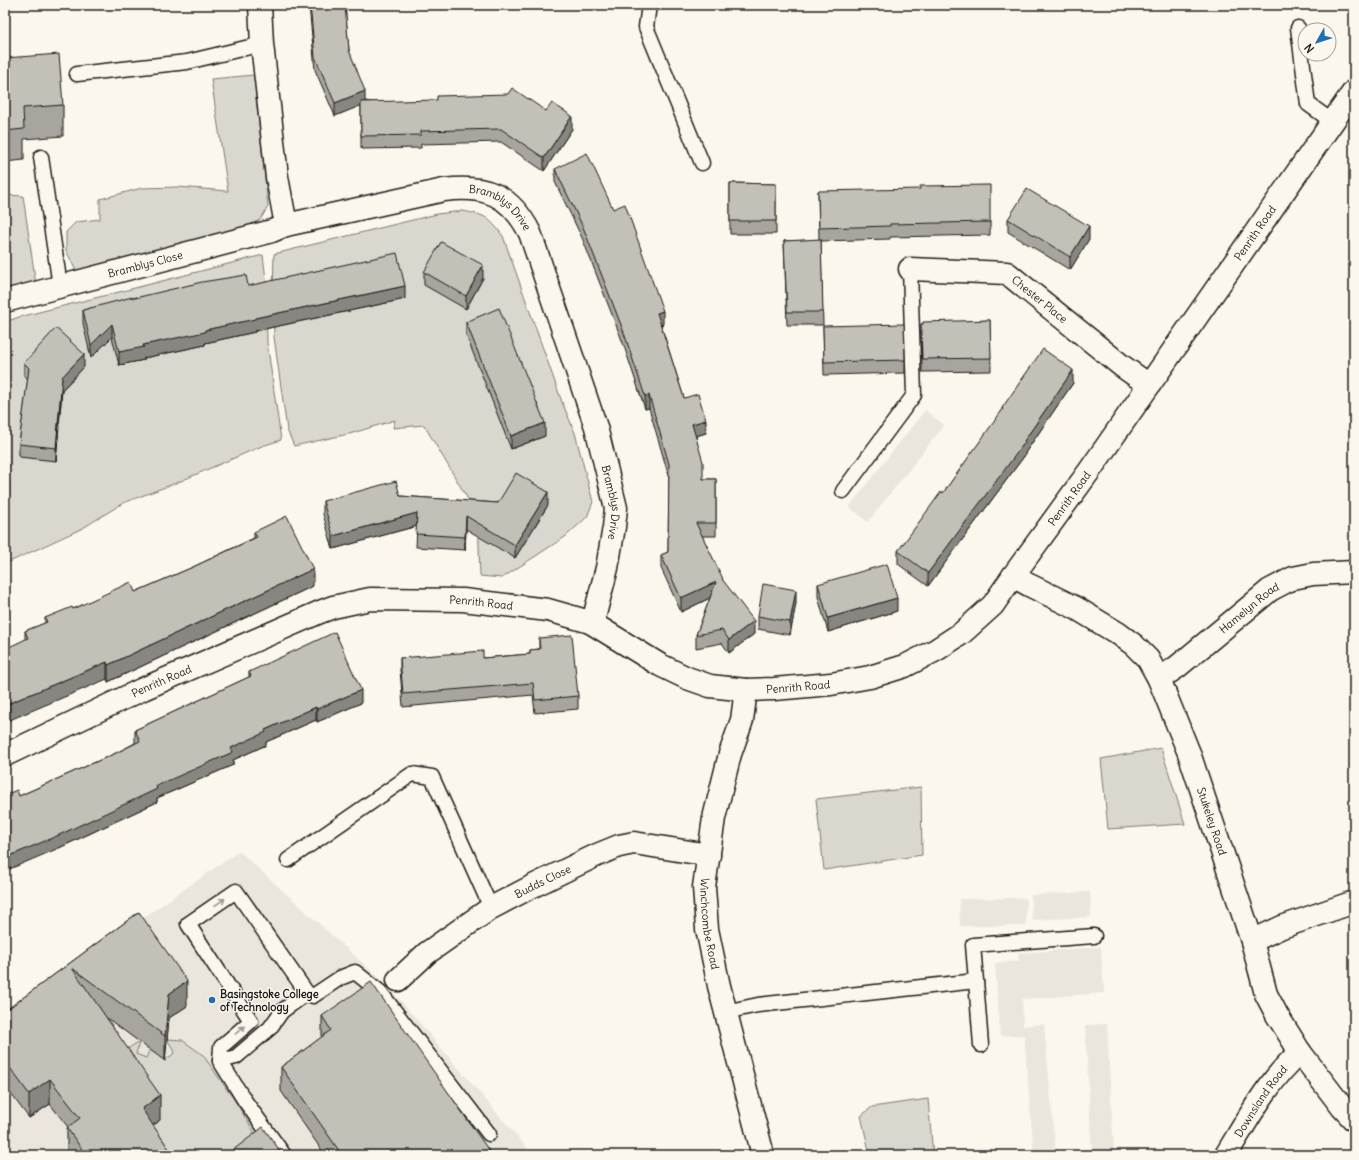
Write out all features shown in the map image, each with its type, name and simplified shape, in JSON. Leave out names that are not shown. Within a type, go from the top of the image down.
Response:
[{"type":"street","points":[[260,5],[262,44],[277,178],[286,225]]},
{"type":"street","name":"Penrith Road","points":[[5,754],[143,689],[320,612],[370,598],[463,600],[548,610],[590,622],[660,665],[687,678],[710,686],[746,690],[774,690],[831,684],[870,677],[905,666],[936,650],[962,633],[993,605],[1090,470],[1354,91]]},
{"type":"street","name":"Bramblys Drive","points":[[286,225],[444,190],[463,188],[474,188],[492,193],[508,203],[521,216],[530,233],[596,427],[616,508],[608,568],[595,614],[590,622]]},
{"type":"street","name":"Bramblys Close","points":[[5,301],[272,231],[286,225]]},
{"type":"street","name":"Chester Place","points":[[910,269],[1007,273],[1122,366],[1149,385]]},
{"type":"street","name":"Hamelyn Road","points":[[1159,679],[1270,590],[1294,578],[1313,574],[1354,572]]},
{"type":"street","name":"Stukeley Road","points":[[1013,576],[1076,608],[1119,634],[1134,645],[1148,659],[1159,679],[1189,753],[1252,941],[1266,994],[1300,1052],[1342,1107],[1354,1120]]},
{"type":"street","name":"Winchcombe Road","points":[[746,690],[742,720],[730,754],[714,818],[704,887],[707,930],[725,1012],[763,1155]]},
{"type":"street","name":"Budds Close","points":[[398,980],[409,968],[427,953],[491,908],[551,877],[619,846],[634,843],[709,855]]},
{"type":"street","points":[[1252,941],[1282,927],[1354,902]]},
{"type":"street","name":"Downsland Road","points":[[1226,1155],[1265,1091],[1286,1064],[1300,1052]]},
{"type":"lane","points":[[649,5],[646,27],[702,163]]},
{"type":"lane","points":[[77,74],[187,62],[262,44]]},
{"type":"lane","points":[[1302,62],[1308,104],[1333,122]]},
{"type":"lane","points":[[41,157],[60,286]]},
{"type":"lane","points":[[843,491],[914,395],[910,269]]},
{"type":"lane","points":[[288,860],[412,774],[432,777],[491,908]]},
{"type":"lane","points":[[284,1155],[245,1101],[220,1061],[221,1047],[251,1021],[188,924],[236,891],[307,992],[313,996],[340,978],[355,972],[380,992],[489,1134]]},
{"type":"lane","points":[[981,1045],[973,945],[1094,936]]},
{"type":"lane","points":[[725,1012],[758,1005],[976,981]]},
{"type":"lane","points":[[220,1061],[236,1057],[270,1028],[282,1012],[307,992]]},
{"type":"shaded area","points":[[254,75],[268,207],[260,220],[247,226],[76,271],[66,250],[66,232],[76,222],[100,219],[100,199],[142,188],[178,187],[228,191],[211,79]]},
{"type":"shaded area","points":[[5,195],[23,196],[36,285],[5,293]]},
{"type":"shaded area","points":[[462,211],[477,214],[486,218],[503,236],[562,402],[575,433],[593,502],[587,517],[565,537],[502,578],[480,576],[478,516],[424,425],[393,428],[395,420],[353,433],[294,446],[287,430],[274,337],[274,254],[437,214]]},
{"type":"shaded area","points":[[263,255],[266,280],[267,342],[281,440],[262,446],[176,483],[123,503],[83,528],[5,564],[5,322],[19,317]]},
{"type":"shaded area","points":[[925,410],[944,425],[868,522],[849,507]]},
{"type":"shaded area","points":[[1161,748],[1185,824],[1108,829],[1101,759]]},
{"type":"shaded area","points":[[921,787],[922,855],[824,870],[816,799]]},
{"type":"shaded area","name":"Basingstoke College of Technology","points":[[239,851],[388,986],[533,1155],[5,1155],[5,1014]]},
{"type":"shaded area","points":[[1090,892],[1091,917],[1032,920],[1031,895]]},
{"type":"shaded area","points":[[1026,898],[1026,926],[960,926],[959,899]]},
{"type":"shaded area","points":[[1101,947],[1104,993],[1022,999],[1023,1026],[1044,1024],[1056,1155],[1034,1155],[1024,1035],[1000,1036],[995,963],[1019,961],[1018,953]]},
{"type":"shaded area","points":[[1107,1024],[1114,1155],[1092,1155],[1085,1025]]},
{"type":"shaded area","points":[[167,1039],[182,1040],[203,1055],[235,1101],[263,1146],[260,1155],[156,1155],[142,1134],[160,1120],[105,1064],[135,1044],[139,1043],[136,1054],[146,1058],[150,1049],[164,1060],[175,1052]]},
{"type":"shaded area","points":[[928,1099],[933,1155],[870,1155],[861,1116],[872,1107]]},
{"type":"building","points":[[310,5],[345,5],[349,50],[365,91],[335,103],[315,57]]},
{"type":"building","points":[[59,54],[63,105],[23,108],[24,129],[5,131],[5,58]]},
{"type":"building","points":[[512,88],[546,111],[552,103],[572,116],[544,158],[501,129],[421,131],[421,135],[361,136],[361,102],[437,100],[437,96],[508,94]]},
{"type":"building","points":[[587,153],[613,209],[625,204],[663,311],[657,313],[684,398],[698,394],[706,420],[692,424],[703,462],[703,479],[716,479],[716,523],[696,523],[722,579],[754,621],[729,640],[722,630],[696,635],[716,582],[681,598],[661,555],[668,552],[669,464],[649,395],[645,396],[623,330],[583,227],[555,169]]},
{"type":"building","points":[[730,183],[776,184],[776,221],[730,221]]},
{"type":"building","points":[[990,185],[990,222],[890,224],[890,226],[819,228],[818,191],[920,189],[920,186]]},
{"type":"building","points":[[1027,189],[1089,226],[1070,257],[1008,219]]},
{"type":"building","points":[[821,239],[823,312],[787,312],[784,241]]},
{"type":"building","points":[[441,242],[483,265],[466,296],[424,272]]},
{"type":"building","points":[[397,253],[405,286],[255,318],[205,330],[205,332],[143,345],[144,347],[119,352],[112,324],[91,345],[83,310],[132,297],[137,297],[135,298],[202,282],[246,275],[248,286]]},
{"type":"building","points":[[499,308],[545,423],[511,436],[466,322]]},
{"type":"building","points":[[990,320],[991,358],[922,359],[921,324],[923,324],[923,322]]},
{"type":"building","points":[[904,324],[905,360],[824,362],[823,326]]},
{"type":"building","points":[[56,328],[84,354],[62,377],[56,448],[19,444],[29,368],[24,363]]},
{"type":"building","points":[[1043,349],[1073,370],[1024,441],[1025,442],[928,573],[898,551],[941,492],[943,493],[1003,409],[1002,408]]},
{"type":"building","points":[[5,450],[9,483],[5,484]]},
{"type":"building","points":[[516,473],[548,492],[515,545],[466,516],[465,537],[416,534],[417,513],[333,536],[323,501],[396,481],[400,496],[498,503]]},
{"type":"building","points":[[287,516],[313,569],[108,665],[107,662],[5,705],[5,649],[28,638],[25,631],[47,622],[45,618],[72,607],[73,609],[131,582],[135,592],[193,567],[257,537],[254,532]]},
{"type":"building","points":[[887,564],[897,598],[828,618],[818,584]]},
{"type":"building","points":[[763,584],[796,590],[790,622],[758,616]]},
{"type":"building","points":[[335,632],[361,690],[317,709],[316,707],[265,730],[266,732],[231,748],[233,752],[156,786],[157,789],[59,835],[5,858],[5,795],[17,790],[19,796],[116,753],[140,741],[135,730],[251,676],[249,672]]},
{"type":"building","points":[[572,635],[578,696],[535,700],[533,683],[403,694],[400,658],[483,651],[483,658],[530,654],[530,650],[540,649],[539,638]]},
{"type":"building","points":[[139,912],[187,981],[169,994],[165,1036],[72,968],[160,1095],[142,1109],[173,1155],[86,1155],[67,1128],[80,1118],[50,1079],[29,1094],[5,1061],[5,1011]]},
{"type":"building","points":[[371,982],[492,1155],[342,1155],[281,1067],[331,1030],[322,1016]]},
{"type":"building","points":[[263,1127],[283,1155],[225,1155],[228,1154]]},
{"type":"place","name":"Basingstoke College of Technology","points":[[212,1000]]}]
